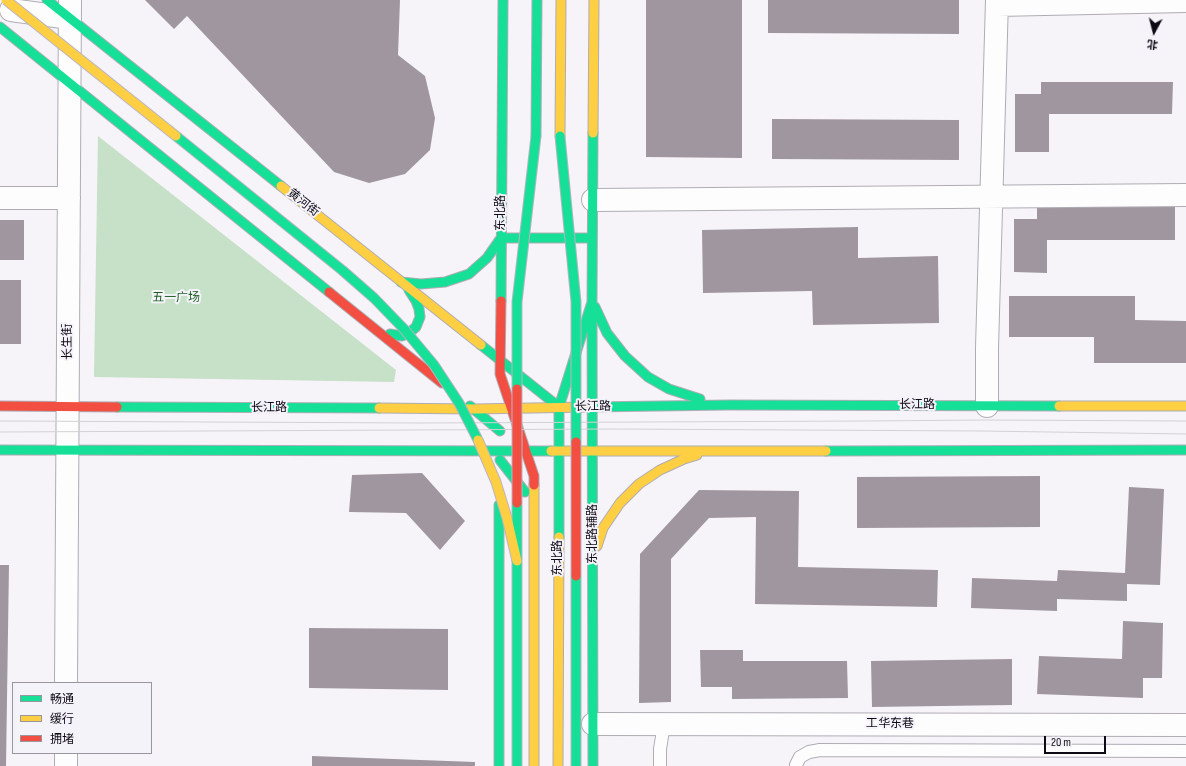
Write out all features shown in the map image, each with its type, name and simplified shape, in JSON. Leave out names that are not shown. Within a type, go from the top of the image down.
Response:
[{"type":"main road","points":[[6,0],[342,270],[374,298],[404,329],[434,365],[459,403],[480,443],[507,518],[517,561]]},
{"type":"main road","name":"黄河街","points":[[47,0],[70,9],[401,282],[558,407]]},
{"type":"main road","name":"东北路","points":[[503,0],[500,374],[534,476],[534,766]]},
{"type":"main road","name":"东北路","points":[[517,766],[517,302],[536,136],[537,0]]},
{"type":"main road","name":"东北路","points":[[561,0],[560,136],[576,302],[576,766]]},
{"type":"main road","name":"东北路","points":[[558,766],[558,407],[592,302],[594,0]]},
{"type":"main road","points":[[0,26],[474,409],[500,434],[534,504]]},
{"type":"main road","points":[[401,282],[421,284],[445,282],[469,274],[487,258],[500,238],[593,238]]},
{"type":"main road","points":[[369,324],[393,335],[402,336],[409,333],[416,327],[420,317],[419,309],[411,293],[401,282]]},
{"type":"main road","points":[[592,302],[607,333],[625,356],[648,377],[669,389],[697,398],[729,405]]},
{"type":"main road","name":"东北路辅路","points":[[592,302],[594,766]]},
{"type":"main road","points":[[499,766],[500,374]]},
{"type":"main road","name":"长江路","points":[[500,434],[511,408],[729,405],[1186,406]]},
{"type":"main road","name":"长江路","points":[[0,406],[474,409],[500,434],[526,451],[1186,450]]},
{"type":"main road","name":"长江路","points":[[0,450],[67,450],[500,434]]},
{"type":"main road","points":[[593,557],[603,528],[620,503],[639,484],[660,470],[684,459],[714,451]]},
{"type":"main road","points":[[558,722],[587,766]]},
{"type":"street","points":[[987,406],[987,348],[997,2],[1186,1]]},
{"type":"street","points":[[0,8],[70,9]]},
{"type":"street","name":"长生街","points":[[66,682],[70,9]]},
{"type":"street","points":[[593,200],[1186,195]]},
{"type":"street","points":[[0,198],[69,198]]},
{"type":"street","name":"工华东巷","points":[[593,724],[1186,725]]},
{"type":"street","points":[[66,754],[66,766]]},
{"type":"lane","points":[[660,766],[660,749],[664,724]]},
{"type":"lane","points":[[796,765],[800,757],[809,752],[820,750],[1186,751]]},
{"type":"green space","name":"五一广场","points":[[98,136],[396,370],[394,382],[94,377]]},
{"type":"building","points":[[145,0],[400,0],[398,55],[425,76],[435,118],[430,150],[405,174],[369,183],[334,172],[187,16],[174,29]]},
{"type":"building","points":[[646,0],[742,0],[742,158],[646,157]]},
{"type":"building","points":[[768,0],[959,0],[959,34],[768,33]]},
{"type":"building","points":[[1041,82],[1173,82],[1172,114],[1049,114],[1049,152],[1015,152],[1015,94],[1041,94]]},
{"type":"building","points":[[772,119],[959,120],[959,160],[772,159]]},
{"type":"building","points":[[1037,204],[1175,204],[1175,240],[1047,240],[1047,273],[1014,272],[1014,219],[1037,219]]},
{"type":"building","points":[[0,220],[24,220],[24,260],[0,260]]},
{"type":"building","points":[[858,227],[858,258],[938,256],[939,323],[813,325],[812,291],[703,293],[702,230]]},
{"type":"building","points":[[0,280],[21,280],[21,344],[0,344]]},
{"type":"building","points":[[1009,296],[1135,296],[1135,320],[1186,321],[1186,363],[1094,363],[1094,337],[1009,337]]},
{"type":"building","points":[[422,473],[465,521],[440,550],[406,513],[349,512],[352,475]]},
{"type":"building","points":[[1040,476],[1040,527],[857,528],[857,477]]},
{"type":"building","points":[[1129,487],[1164,489],[1160,585],[1127,584],[1127,601],[1057,599],[1057,611],[971,608],[972,578],[1057,581],[1058,570],[1125,573]]},
{"type":"building","points":[[699,490],[799,491],[798,567],[938,570],[937,607],[755,604],[756,517],[709,518],[671,559],[671,702],[639,703],[640,554]]},
{"type":"building","points":[[0,565],[9,565],[6,766],[0,766]]},
{"type":"building","points":[[1123,621],[1163,623],[1162,678],[1143,678],[1143,698],[1037,694],[1039,656],[1122,659]]},
{"type":"building","points":[[309,628],[448,629],[448,690],[309,688]]},
{"type":"building","points":[[700,650],[743,650],[743,661],[847,661],[848,698],[732,699],[732,687],[701,687]]},
{"type":"building","points":[[1012,659],[1012,705],[872,707],[871,661]]},
{"type":"building","points":[[312,756],[475,762],[475,766],[312,766]]},
{"type":"tram line","points":[[0,421],[420,423],[986,420],[1186,421]]},
{"type":"tram line","points":[[0,432],[613,429],[982,431],[1186,434]]},
{"type":"traffic: fast","points":[[47,0],[281,186]]},
{"type":"traffic: fast","points":[[501,301],[503,0]]},
{"type":"traffic: fast","points":[[536,136],[537,0]]},
{"type":"traffic: fast","points":[[0,27],[329,292]]},
{"type":"traffic: fast","points":[[559,537],[559,407],[592,302],[593,133]]},
{"type":"traffic: fast","points":[[176,136],[342,270],[374,298],[404,329],[434,365],[459,403],[478,440]]},
{"type":"traffic: fast","points":[[517,389],[517,302],[536,136]]},
{"type":"traffic: fast","points":[[560,136],[576,302],[576,442]]},
{"type":"traffic: fast","points":[[401,282],[421,284],[445,282],[469,274],[487,258],[501,238]]},
{"type":"traffic: fast","points":[[506,238],[589,238]]},
{"type":"traffic: fast","points":[[390,334],[402,336],[409,333],[416,327],[420,317],[419,309],[409,290]]},
{"type":"traffic: fast","points":[[592,307],[593,766]]},
{"type":"traffic: fast","points":[[595,307],[607,333],[625,356],[648,377],[669,389],[700,399]]},
{"type":"traffic: fast","points":[[481,345],[559,407]]},
{"type":"traffic: fast","points":[[590,407],[729,405],[1059,406]]},
{"type":"traffic: fast","points":[[470,406],[500,431]]},
{"type":"traffic: fast","points":[[117,407],[379,408]]},
{"type":"traffic: fast","points":[[0,450],[551,451]]},
{"type":"traffic: fast","points":[[826,451],[1186,450]]},
{"type":"traffic: fast","points":[[500,460],[525,492]]},
{"type":"traffic: fast","points":[[517,503],[517,766]]},
{"type":"traffic: fast","points":[[499,505],[499,766]]},
{"type":"traffic: fast","points":[[576,576],[576,766]]},
{"type":"traffic: slow","points":[[6,0],[176,136]]},
{"type":"traffic: slow","points":[[560,136],[561,0]]},
{"type":"traffic: slow","points":[[593,133],[594,0]]},
{"type":"traffic: slow","points":[[281,186],[481,345]]},
{"type":"traffic: slow","points":[[1059,406],[1186,406]]},
{"type":"traffic: slow","points":[[379,408],[474,409],[590,407]]},
{"type":"traffic: slow","points":[[478,440],[496,482],[507,518],[517,561]]},
{"type":"traffic: slow","points":[[551,451],[826,451]]},
{"type":"traffic: slow","points":[[597,546],[603,528],[620,503],[639,484],[660,470],[697,455]]},
{"type":"traffic: slow","points":[[534,485],[534,766]]},
{"type":"traffic: slow","points":[[558,766],[559,537]]},
{"type":"traffic: jam","points":[[329,292],[442,383]]},
{"type":"traffic: jam","points":[[501,301],[500,374],[534,476],[534,485]]},
{"type":"traffic: jam","points":[[517,389],[517,503]]},
{"type":"traffic: jam","points":[[0,406],[117,407]]},
{"type":"traffic: jam","points":[[576,442],[576,576]]}]
